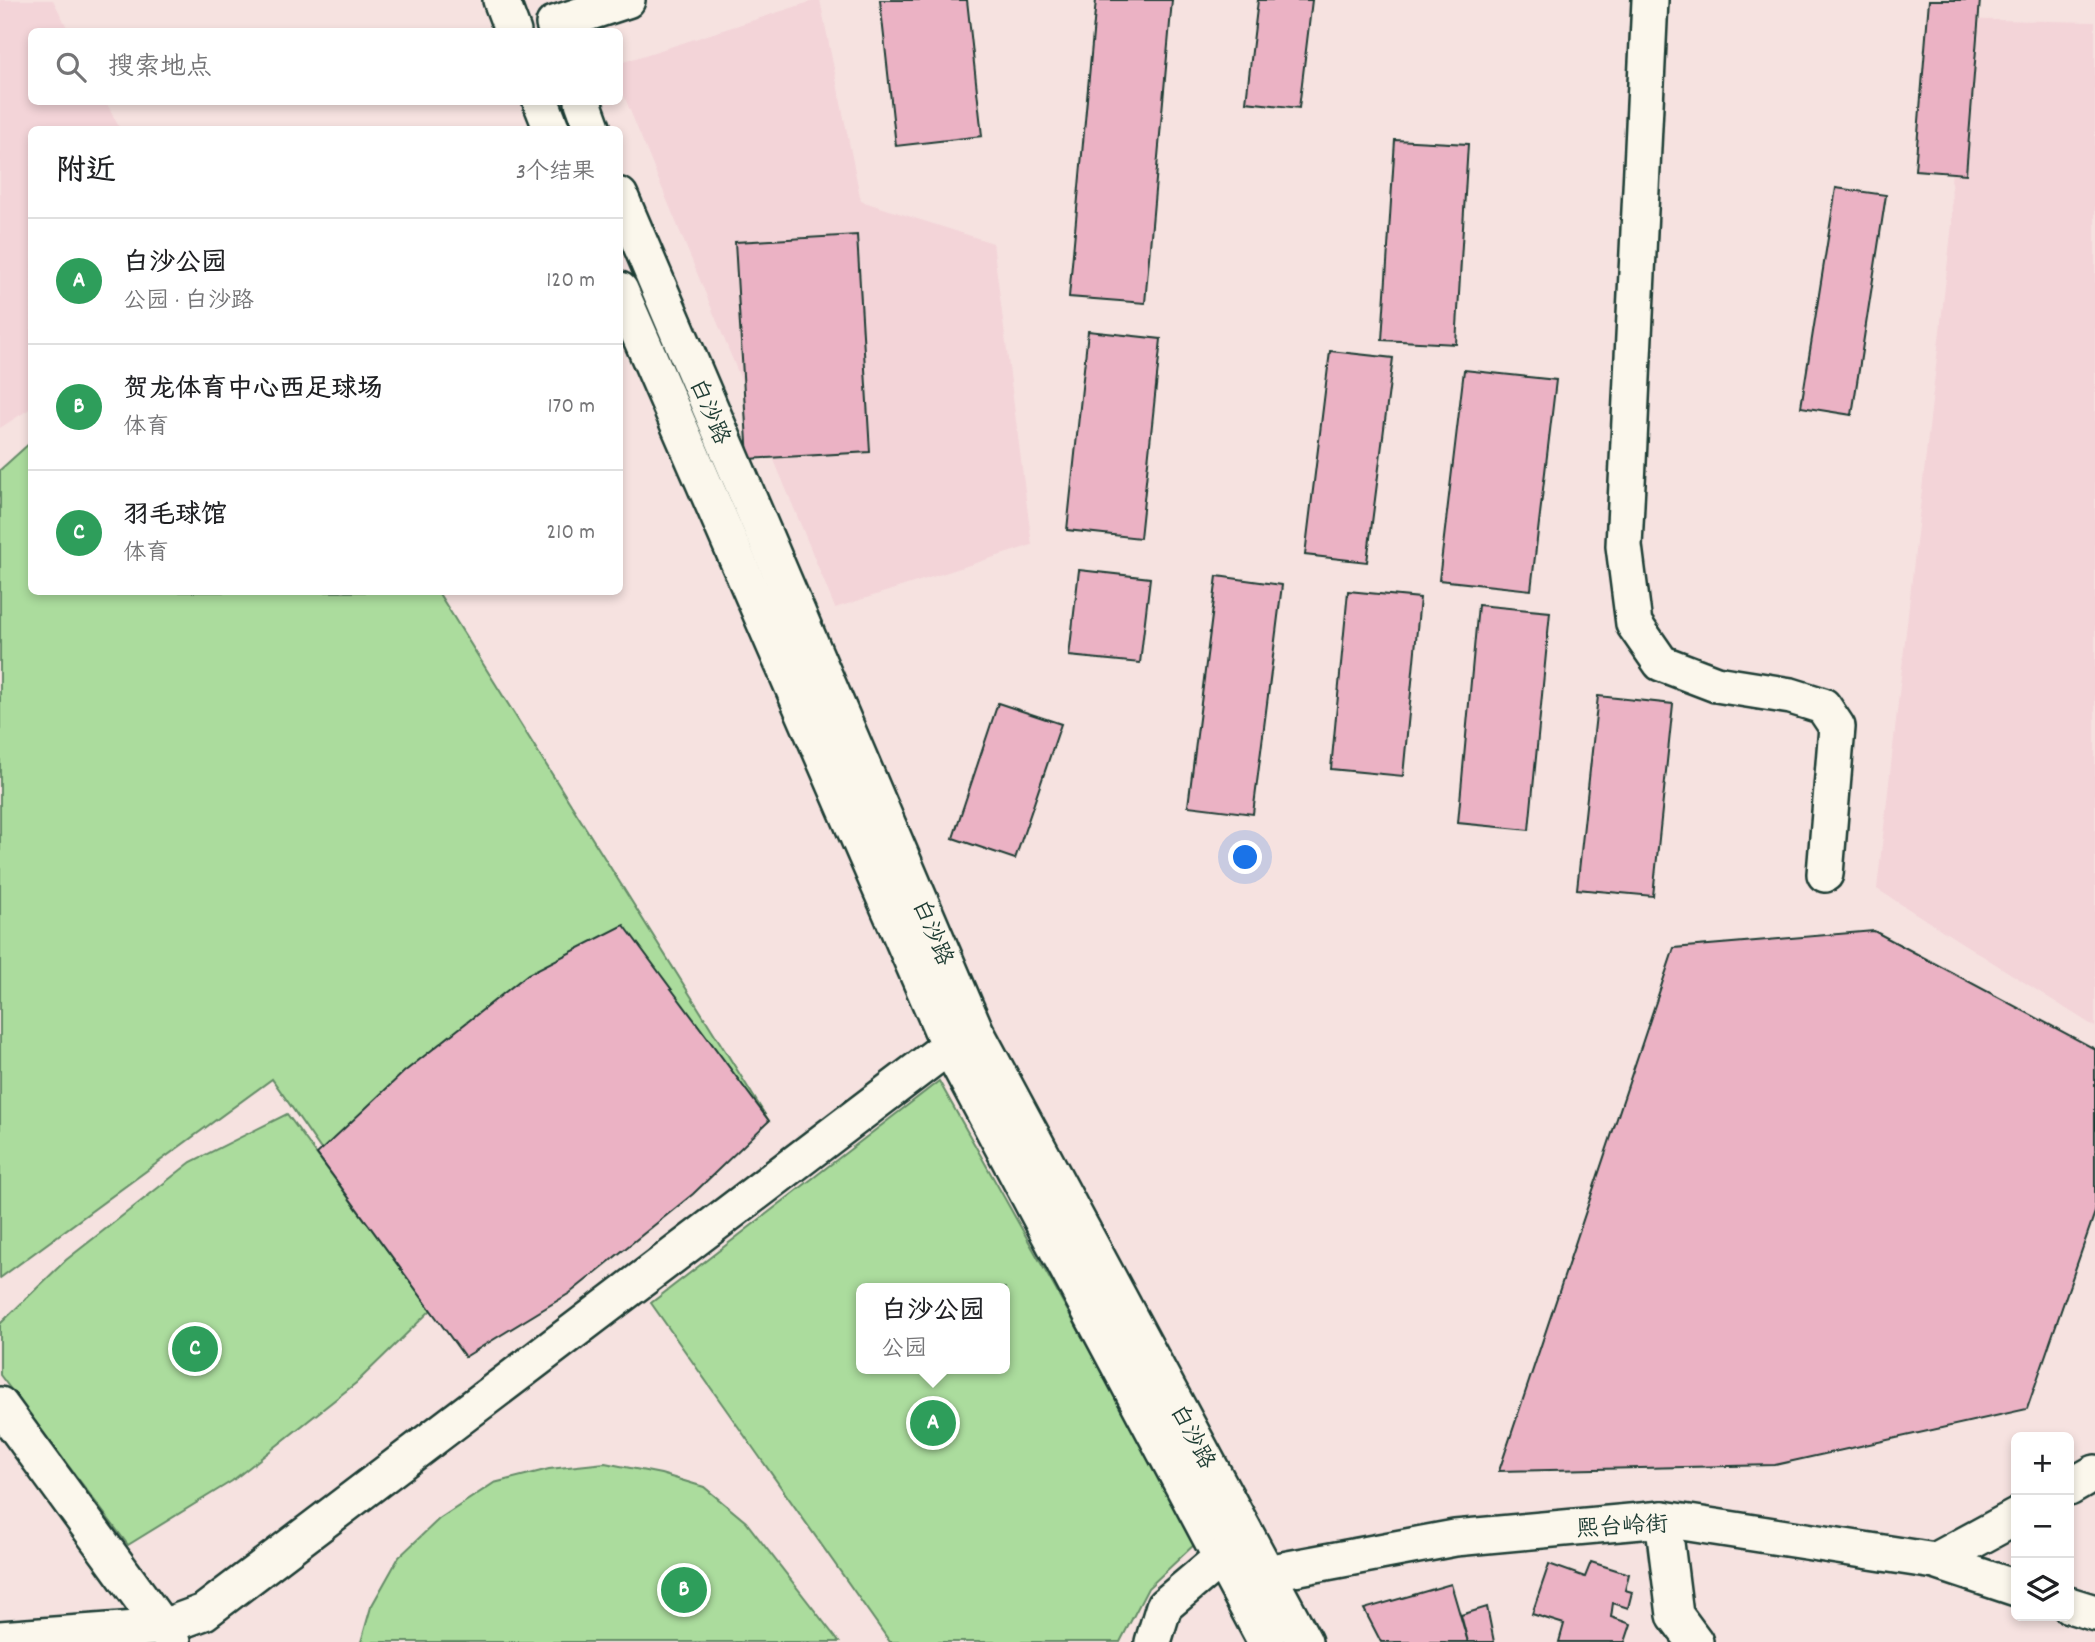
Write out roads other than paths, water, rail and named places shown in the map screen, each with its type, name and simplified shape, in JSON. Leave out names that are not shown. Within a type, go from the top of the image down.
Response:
[{"type":"street","points":[[501,0],[512,28]]},
{"type":"street","points":[[552,19],[627,0]]},
{"type":"street","points":[[1650,0],[1624,545],[1634,624],[1661,663],[1716,684],[1791,696],[1823,706],[1837,727],[1825,874]]},
{"type":"street","points":[[542,105],[550,126]]},
{"type":"street","points":[[584,105],[592,126]]},
{"type":"street","name":"白沙路","points":[[623,203],[976,1032],[1304,1642]]},
{"type":"street","name":"白沙路","points":[[623,297],[949,1046],[1266,1642]]},
{"type":"street","points":[[0,1639],[168,1634],[204,1612],[949,1046]]},
{"type":"street","points":[[0,1405],[168,1634]]},
{"type":"street","points":[[2074,1485],[2095,1474]]},
{"type":"street","points":[[1663,1519],[1675,1615],[1695,1642]]},
{"type":"street","name":"熙台岭街","points":[[1267,1573],[1455,1538],[1663,1519],[1935,1561],[2011,1586]]},
{"type":"street","points":[[1935,1561],[2011,1520]]},
{"type":"street","points":[[1153,1642],[1164,1606],[1222,1557]]},
{"type":"street","points":[[2074,1607],[2095,1613]]},
{"type":"place","name":"羽毛球馆","points":[[195,1349]]},
{"type":"place","name":"白沙公园","points":[[933,1423]]},
{"type":"place","name":"贺龙体育中心西足球场","points":[[684,1590]]}]
